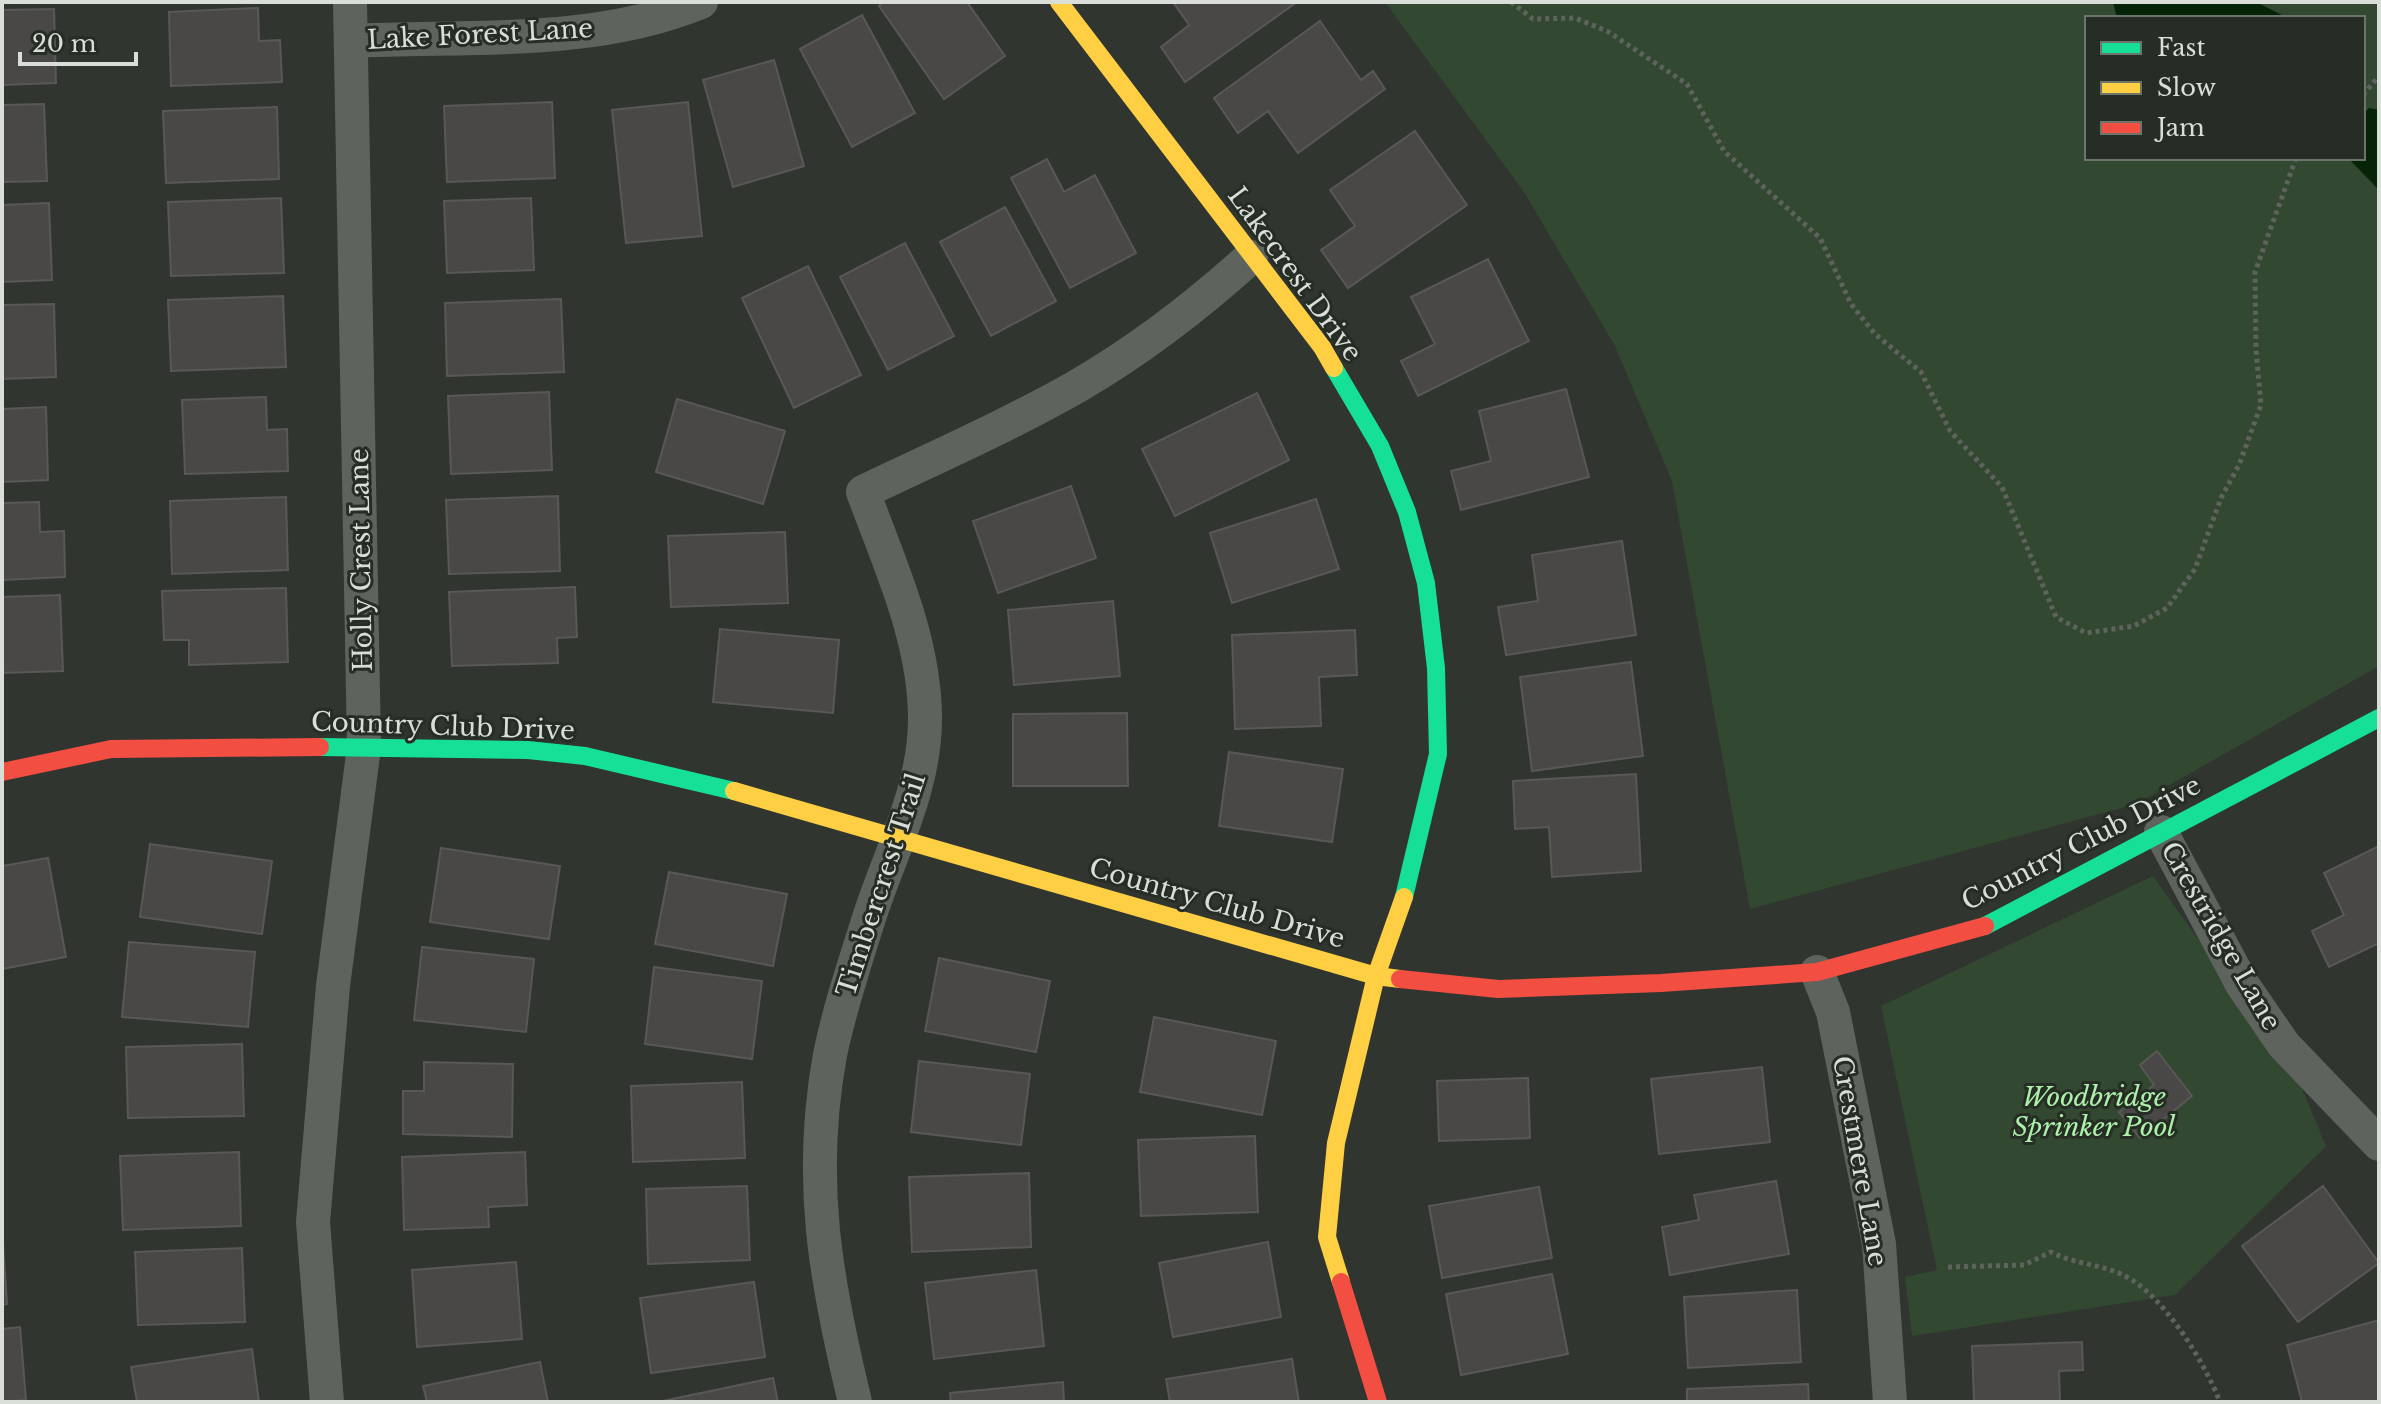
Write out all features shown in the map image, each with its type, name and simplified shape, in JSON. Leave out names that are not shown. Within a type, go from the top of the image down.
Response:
[{"type":"street","name":"Holly Crest Lane","points":[[327,1402],[313,1222],[333,986],[364,747],[350,2]]},
{"type":"street","name":"Lake Forest Lane","points":[[351,41],[570,33],[646,20],[701,2]]},
{"type":"street","name":"Lakecrest Drive","points":[[1059,2],[1322,347],[1380,446],[1407,512],[1426,583],[1436,668],[1438,754],[1399,916],[1376,976],[1336,1143],[1327,1237],[1378,1402]]},
{"type":"street","name":"Timbercrest Trail","points":[[855,1402],[834,1310],[821,1224],[819,1185],[824,1101],[840,1011],[881,880],[915,791],[924,748],[925,717],[922,685],[906,607],[863,492],[1088,380],[1217,287],[1251,257]]},
{"type":"street","name":"Country Club Drive","points":[[2,772],[111,749],[364,747],[528,750],[585,756],[747,794],[1376,976],[1498,989],[1661,983],[1817,972],[1990,925],[2379,718]]},
{"type":"street","name":"Crestridge Lane","points":[[2161,832],[2242,984],[2284,1045],[2379,1144]]},
{"type":"street","name":"Crestmere Lane","points":[[1817,972],[1833,1012],[1879,1244],[1890,1402]]},
{"type":"path","points":[[1511,2],[1533,19],[1575,18],[1607,31],[1687,84],[1724,151],[1820,238],[1851,304],[1875,334],[1921,372],[1950,431],[2002,487],[2056,617],[2086,633],[2134,626],[2167,608],[2195,569],[2261,405],[2256,350],[2255,272],[2295,160]]},
{"type":"path","points":[[2365,93],[2379,76]]},
{"type":"path","points":[[1948,1267],[2016,1266],[2051,1252],[2064,1259],[2122,1274],[2159,1303],[2202,1367],[2220,1402]]},
{"type":"green space","points":[[1385,2],[2379,2],[2379,666],[2136,804],[1750,909],[1672,481],[1615,346],[1524,192]]},
{"type":"green space","name":"Woodbridge Sprinker Pool","points":[[2153,876],[2298,1079],[2326,1146],[2175,1295],[1912,1336],[1905,1277],[1937,1270],[1881,1006]]},
{"type":"shaded area","points":[[2113,2],[2256,2],[2284,16],[2116,16]]},
{"type":"shaded area","points":[[2369,108],[2379,110],[2379,190],[2351,161],[2365,160],[2365,112]]},
{"type":"building","points":[[884,2],[967,2],[1005,56],[944,99],[879,6]]},
{"type":"building","points":[[1173,2],[1297,2],[1185,82],[1161,47],[1189,25]]},
{"type":"building","points":[[258,8],[259,41],[280,40],[282,82],[171,86],[169,12]]},
{"type":"building","points":[[54,9],[56,83],[2,85],[2,10]]},
{"type":"building","points":[[862,15],[915,113],[852,147],[800,49]]},
{"type":"building","points":[[1320,21],[1361,80],[1373,71],[1385,89],[1298,153],[1268,111],[1238,133],[1214,98]]},
{"type":"building","points":[[774,60],[804,166],[733,187],[703,80]]},
{"type":"building","points":[[552,102],[555,178],[447,182],[444,106]]},
{"type":"building","points":[[688,102],[702,236],[626,243],[612,110]]},
{"type":"building","points":[[44,104],[47,181],[2,182],[2,105]]},
{"type":"building","points":[[277,107],[279,179],[166,183],[163,111]]},
{"type":"building","points":[[1415,131],[1467,205],[1348,288],[1321,250],[1355,226],[1330,190]]},
{"type":"building","points":[[1047,159],[1064,192],[1095,175],[1136,253],[1070,288],[1011,178]]},
{"type":"building","points":[[281,198],[284,273],[171,276],[168,202]]},
{"type":"building","points":[[531,198],[534,270],[447,273],[444,201]]},
{"type":"building","points":[[49,203],[52,280],[2,282],[2,205]]},
{"type":"building","points":[[1005,207],[1056,301],[991,336],[940,242]]},
{"type":"building","points":[[905,243],[954,336],[888,370],[840,277]]},
{"type":"building","points":[[1488,259],[1529,341],[1418,396],[1401,361],[1435,344],[1411,297]]},
{"type":"building","points":[[808,266],[861,375],[794,408],[742,298]]},
{"type":"building","points":[[283,296],[286,367],[171,371],[168,300]]},
{"type":"building","points":[[561,299],[564,372],[447,376],[445,303]]},
{"type":"building","points":[[54,304],[56,377],[2,379],[2,305]]},
{"type":"building","points":[[1566,389],[1589,477],[1461,510],[1451,471],[1491,461],[1479,411]]},
{"type":"building","points":[[549,392],[552,470],[451,474],[448,396]]},
{"type":"building","points":[[1257,393],[1289,460],[1175,516],[1142,449]]},
{"type":"building","points":[[266,397],[267,430],[287,429],[288,471],[185,474],[182,400]]},
{"type":"building","points":[[677,399],[785,431],[763,504],[656,472]]},
{"type":"building","points":[[46,407],[48,480],[2,482],[2,409]]},
{"type":"building","points":[[1071,486],[1096,558],[998,593],[973,521]]},
{"type":"building","points":[[558,496],[560,571],[449,574],[446,500]]},
{"type":"building","points":[[286,497],[288,570],[172,574],[170,501]]},
{"type":"building","points":[[1316,499],[1339,569],[1232,603],[1210,533]]},
{"type":"building","points":[[39,502],[40,532],[64,531],[65,577],[2,580],[2,503]]},
{"type":"building","points":[[785,532],[788,603],[671,607],[668,536]]},
{"type":"building","points":[[1622,541],[1636,635],[1506,655],[1498,607],[1538,601],[1532,555]]},
{"type":"building","points":[[575,587],[577,637],[557,638],[558,663],[452,666],[449,592]]},
{"type":"building","points":[[286,588],[288,662],[189,665],[189,640],[164,640],[162,591]]},
{"type":"building","points":[[60,595],[63,671],[2,673],[2,597]]},
{"type":"building","points":[[1113,601],[1120,676],[1014,685],[1008,610]]},
{"type":"building","points":[[720,629],[839,640],[833,713],[713,702]]},
{"type":"building","points":[[1355,630],[1357,675],[1319,677],[1321,726],[1235,729],[1232,635]]},
{"type":"building","points":[[1631,662],[1643,756],[1532,771],[1520,677]]},
{"type":"building","points":[[1127,713],[1128,786],[1013,786],[1013,714]]},
{"type":"building","points":[[1229,752],[1343,769],[1332,842],[1219,826]]},
{"type":"building","points":[[1636,774],[1641,871],[1552,877],[1549,827],[1515,829],[1513,781]]},
{"type":"building","points":[[150,844],[272,861],[262,934],[140,917]]},
{"type":"building","points":[[2379,846],[2379,943],[2329,967],[2312,931],[2344,915],[2324,873]]},
{"type":"building","points":[[441,848],[560,866],[549,939],[430,922]]},
{"type":"building","points":[[48,858],[66,957],[2,969],[2,866]]},
{"type":"building","points":[[669,872],[787,894],[773,966],[655,944]]},
{"type":"building","points":[[129,942],[255,952],[248,1027],[122,1017]]},
{"type":"building","points":[[422,947],[534,959],[526,1032],[414,1020]]},
{"type":"building","points":[[939,958],[1050,981],[1036,1052],[925,1031]]},
{"type":"building","points":[[654,967],[762,981],[752,1059],[645,1044]]},
{"type":"building","points":[[1154,1017],[1276,1041],[1262,1115],[1140,1092]]},
{"type":"building","points":[[242,1044],[244,1116],[128,1118],[126,1047]]},
{"type":"building","points":[[2157,1051],[2192,1096],[2140,1138],[2119,1112],[2154,1085],[2140,1065]]},
{"type":"building","points":[[919,1061],[1030,1074],[1021,1145],[911,1132]]},
{"type":"building","points":[[424,1062],[513,1064],[512,1137],[403,1134],[403,1091],[424,1091]]},
{"type":"building","points":[[1762,1067],[1770,1142],[1659,1154],[1651,1079]]},
{"type":"building","points":[[1528,1078],[1530,1138],[1439,1141],[1437,1081]]},
{"type":"building","points":[[742,1082],[745,1158],[633,1162],[631,1086]]},
{"type":"building","points":[[1255,1136],[1258,1212],[1141,1216],[1138,1140]]},
{"type":"building","points":[[239,1152],[241,1226],[123,1230],[120,1156]]},
{"type":"building","points":[[525,1152],[527,1205],[488,1207],[489,1227],[404,1230],[402,1157]]},
{"type":"building","points":[[1029,1173],[1031,1247],[912,1252],[909,1177]]},
{"type":"building","points":[[1776,1181],[1789,1254],[1670,1275],[1662,1227],[1699,1220],[1694,1195]]},
{"type":"building","points":[[747,1186],[750,1260],[648,1264],[646,1189]]},
{"type":"building","points":[[2323,1186],[2379,1263],[2298,1322],[2242,1246]]},
{"type":"building","points":[[1539,1187],[1552,1258],[1442,1278],[1429,1206]]},
{"type":"building","points":[[2,1228],[7,1304],[2,1305]]},
{"type":"building","points":[[1268,1242],[1281,1317],[1173,1337],[1159,1263]]},
{"type":"building","points":[[242,1248],[245,1322],[138,1325],[135,1252]]},
{"type":"building","points":[[516,1262],[522,1339],[417,1347],[412,1270]]},
{"type":"building","points":[[1036,1270],[1044,1346],[934,1359],[925,1283]]},
{"type":"building","points":[[1552,1274],[1568,1354],[1461,1375],[1446,1294]]},
{"type":"building","points":[[754,1282],[765,1357],[651,1373],[640,1298]]},
{"type":"building","points":[[1797,1290],[1801,1362],[1688,1368],[1684,1297]]},
{"type":"building","points":[[2379,1320],[2379,1402],[2302,1402],[2287,1345]]},
{"type":"building","points":[[20,1327],[26,1400],[2,1402],[2,1329]]},
{"type":"building","points":[[2082,1342],[2083,1370],[2059,1371],[2060,1402],[1974,1402],[1972,1346]]},
{"type":"building","points":[[252,1349],[259,1402],[137,1402],[131,1367]]},
{"type":"building","points":[[1292,1359],[1299,1402],[1170,1402],[1166,1379]]},
{"type":"building","points":[[540,1362],[548,1402],[427,1402],[423,1386]]},
{"type":"building","points":[[773,1378],[778,1402],[658,1402]]},
{"type":"building","points":[[1063,1382],[1064,1402],[951,1402],[950,1393]]},
{"type":"building","points":[[1808,1384],[1809,1402],[1687,1402],[1687,1389]]},
{"type":"traffic: fast","points":[[1334,368],[1380,446],[1407,512],[1426,583],[1436,668],[1438,754],[1404,897]]},
{"type":"traffic: fast","points":[[1985,926],[2379,718]]},
{"type":"traffic: fast","points":[[320,747],[528,750],[585,756],[734,791]]},
{"type":"traffic: slow","points":[[1059,2],[1322,347],[1334,368]]},
{"type":"traffic: slow","points":[[734,791],[1376,976],[1400,979]]},
{"type":"traffic: slow","points":[[1341,1282],[1327,1237],[1336,1143],[1376,976],[1404,897]]},
{"type":"traffic: jam","points":[[2,772],[111,749],[320,747]]},
{"type":"traffic: jam","points":[[1400,979],[1498,989],[1661,983],[1817,972],[1985,926]]},
{"type":"traffic: jam","points":[[1341,1282],[1378,1402]]}]
